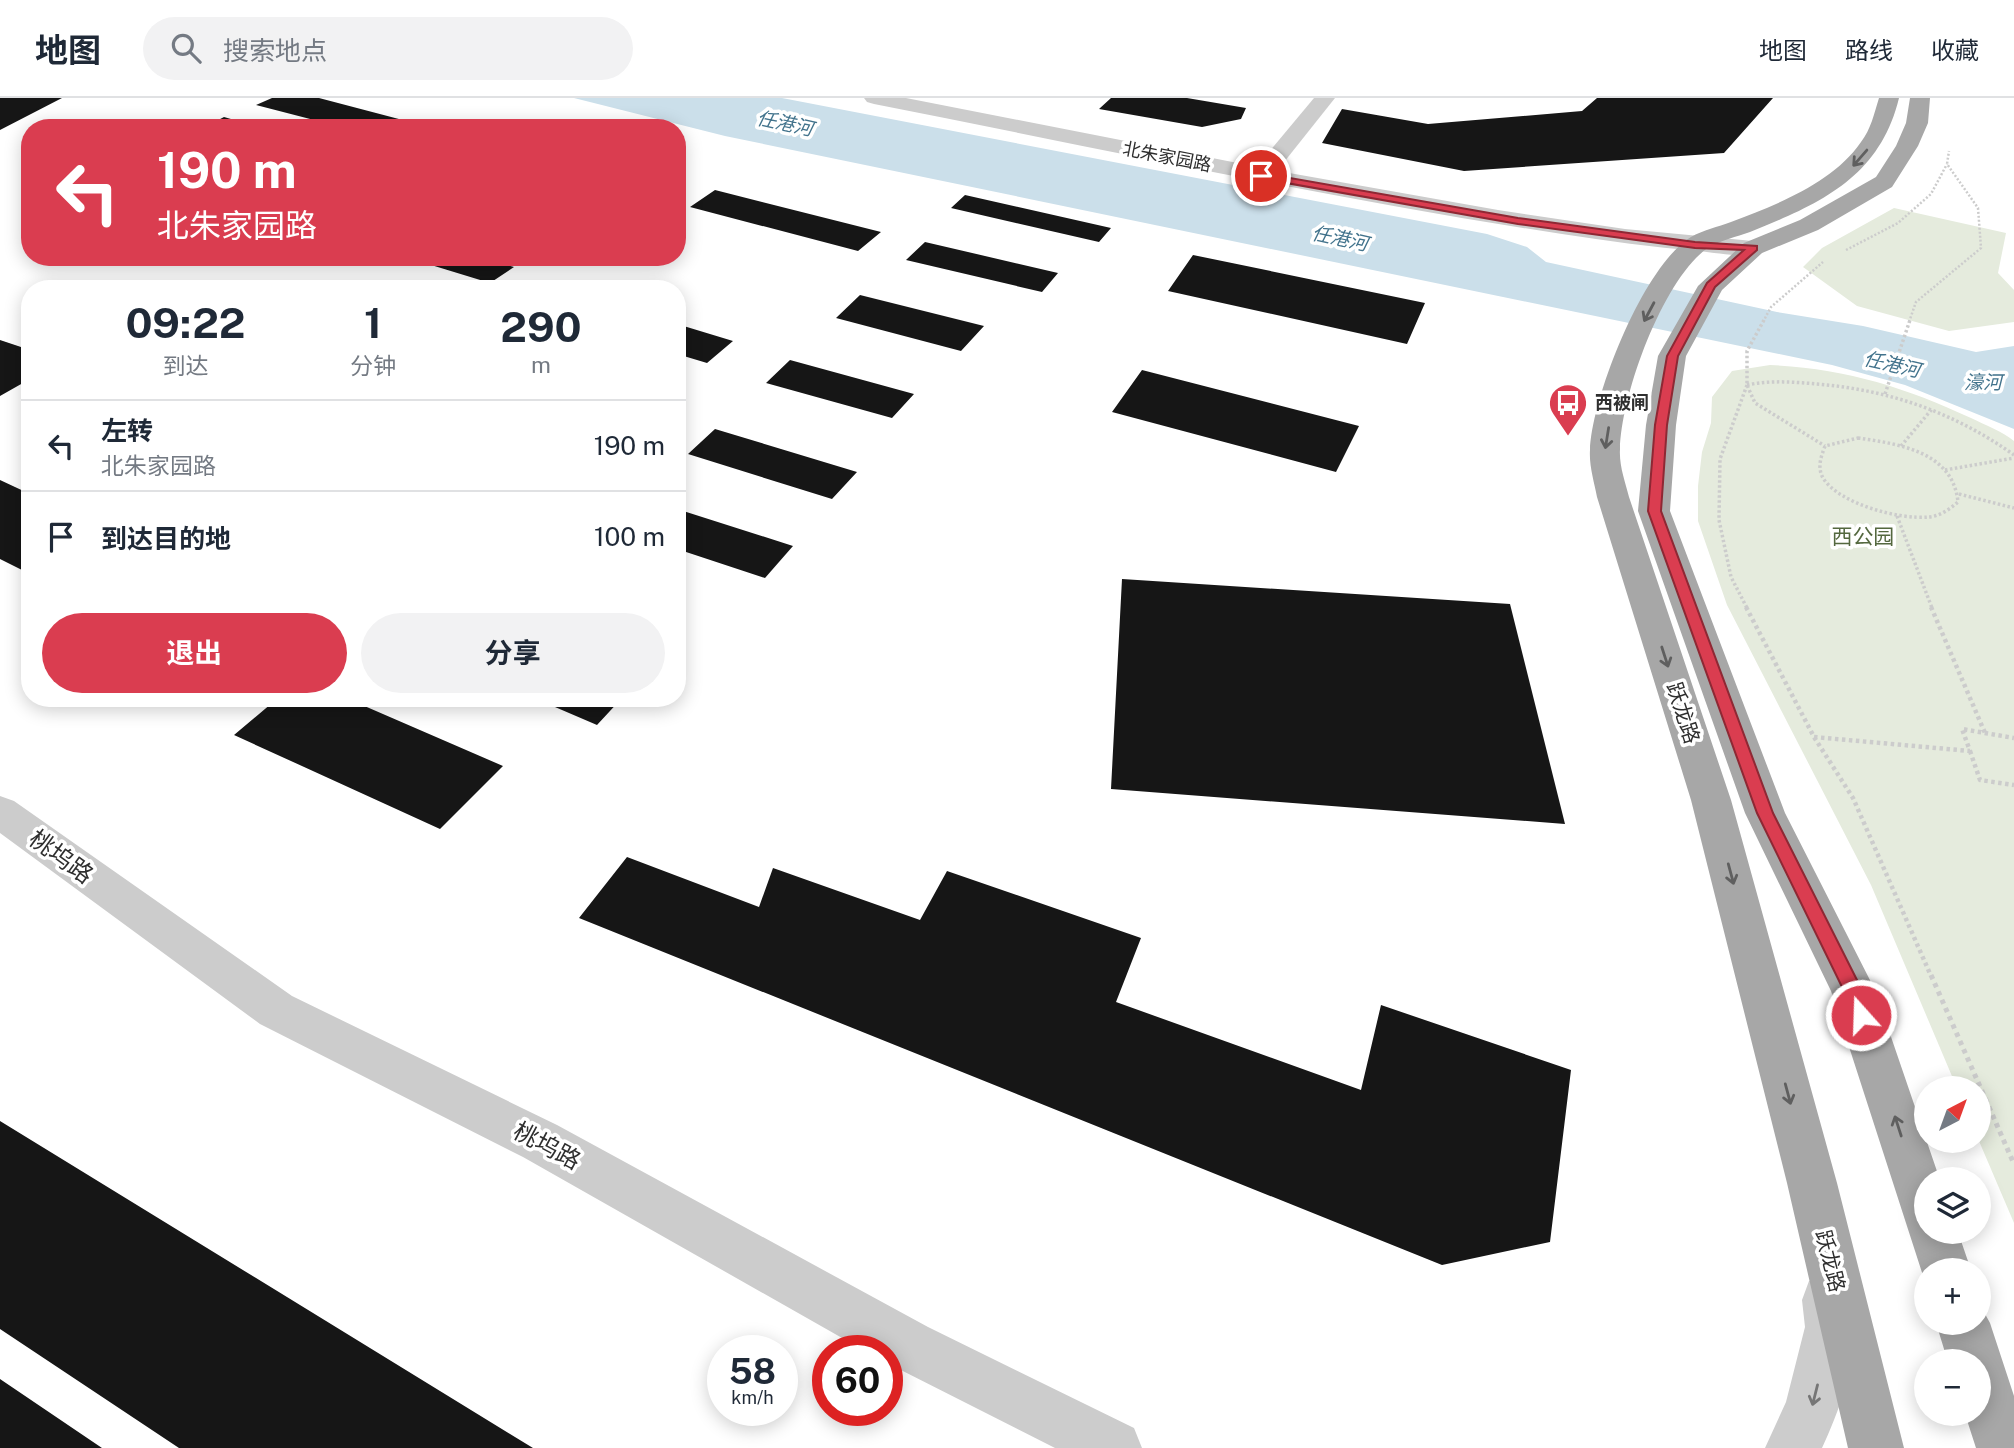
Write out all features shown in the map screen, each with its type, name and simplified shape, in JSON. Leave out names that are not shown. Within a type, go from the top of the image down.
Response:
[{"type":"main road","name":"跃龙路","points":[[1876,1448],[1812,1183],[1711,800],[1613,497],[1605,448],[1616,388],[1629,349],[1669,275],[1695,245],[1797,204],[1848,171],[1875,141],[1886,116],[1889,98]]},
{"type":"main road","name":"跃龙路","points":[[1914,1175],[1853,990],[1765,813],[1654,511],[1661,425],[1672,356],[1711,286],[1753,248],[1809,225],[1884,182],[1907,146],[1917,122],[1920,98]]},
{"type":"main road","points":[[1991,1410],[2004,1448]]},
{"type":"street","name":"北朱家园路","points":[[874,98],[1261,176],[1518,221],[1695,245],[1753,248]]},
{"type":"street","points":[[1261,176],[1325,98]]},
{"type":"street","name":"桃坞路","points":[[0,812],[276,1010],[540,1142],[909,1346],[1114,1448]]},
{"type":"street","points":[[1793,1448],[1812,1409],[1832,1327],[1812,1183]]},
{"type":"path","points":[[1885,394],[1916,302],[1981,248],[1978,208],[1947,164],[1949,151]]},
{"type":"path","points":[[1772,307],[1747,351],[1747,385],[1755,404],[1825,446]]},
{"type":"path","points":[[1747,385],[1765,381],[1843,385],[1885,394],[1965,423],[2014,457]]},
{"type":"path","points":[[1747,385],[1720,459],[1719,520],[1731,577],[1814,737],[1853,798],[2014,1164]]},
{"type":"path","points":[[1902,446],[1932,409]]},
{"type":"path","points":[[1858,438],[1902,446],[1923,455],[1954,478],[1959,494],[1958,502],[1948,511],[1932,517],[1896,515],[1860,505],[1825,480],[1818,467],[1818,455],[1825,446],[1858,438]]},
{"type":"path","points":[[1945,470],[2014,457]]},
{"type":"path","points":[[1959,494],[2014,508]]},
{"type":"path","points":[[1896,515],[1946,645],[1985,733]]},
{"type":"path","points":[[2014,738],[1962,729],[1979,780],[2014,785]]},
{"type":"path","points":[[1814,737],[1970,751]]},
{"type":"green space","points":[[1894,208],[2006,233],[1998,273],[2014,290],[2014,322],[1949,331],[1857,306],[1803,267],[1822,248]]},
{"type":"green space","name":"西公园","points":[[1770,365],[1823,370],[1873,381],[1922,397],[1999,431],[2014,441],[2014,1223],[1984,1153],[1992,1153],[1992,1076],[1952,1076],[1871,885],[1727,605],[1698,521],[1698,486],[1702,452],[1711,423],[1712,397],[1732,371]]},
{"type":"water","points":[[574,98],[782,98],[1487,234],[1527,247],[1546,262],[1777,312],[1863,326],[1976,352],[2014,346],[2014,429],[1905,385],[1832,365],[725,136],[686,126],[686,119],[657,119]]},
{"type":"building","points":[[0,98],[62,98],[21,119],[0,130]]},
{"type":"building","points":[[272,98],[319,98],[399,119],[310,119],[256,105]]},
{"type":"building","points":[[1111,98],[1187,98],[1246,108],[1241,119],[1202,127],[1099,109]]},
{"type":"building","points":[[1597,98],[1773,98],[1724,153],[1464,171],[1322,143],[1342,109],[1428,124],[1582,111]]},
{"type":"building","points":[[715,190],[881,232],[858,251],[690,207]]},
{"type":"building","points":[[965,195],[1111,228],[1099,242],[951,208]]},
{"type":"building","points":[[925,242],[1058,273],[1042,292],[906,260]]},
{"type":"building","points":[[1193,255],[1425,303],[1407,344],[1168,291]]},
{"type":"building","points":[[434,266],[514,267],[494,280],[480,280]]},
{"type":"building","points":[[860,295],[984,326],[961,351],[836,318]]},
{"type":"building","points":[[686,327],[733,341],[707,363],[686,357]]},
{"type":"building","points":[[0,340],[21,347],[21,384],[0,396]]},
{"type":"building","points":[[790,360],[914,394],[892,418],[766,383]]},
{"type":"building","points":[[1142,370],[1359,426],[1336,472],[1112,412]]},
{"type":"building","points":[[715,429],[857,472],[832,499],[688,454]]},
{"type":"building","points":[[0,480],[21,490],[21,570],[0,559]]},
{"type":"building","points":[[686,512],[793,546],[765,578],[686,552]]},
{"type":"building","points":[[1122,579],[1510,604],[1565,824],[1111,789]]},
{"type":"building","points":[[267,707],[367,707],[503,766],[440,829],[234,735]]},
{"type":"building","points":[[555,707],[614,707],[597,725]]},
{"type":"building","points":[[627,857],[759,907],[773,868],[920,920],[947,871],[1141,938],[1116,1002],[1361,1090],[1381,1005],[1571,1070],[1550,1242],[1442,1265],[579,918]]},
{"type":"building","points":[[0,1121],[533,1448],[179,1448],[0,1329]]},
{"type":"building","points":[[0,1379],[102,1448],[0,1448]]},
{"type":"place","name":"西被闸","points":[[1568,437]]},
{"type":"route","points":[[1261,176],[1518,221],[1695,245],[1753,248],[1711,286],[1672,356],[1661,425],[1654,511],[1765,813],[1853,990],[1861,1015]]},
{"type":"water label","name":"任港河","points":[[785,123]]},
{"type":"water label","name":"任港河","points":[[1340,238]]},
{"type":"water label","name":"任港河","points":[[1892,364]]},
{"type":"water label","name":"濠河","points":[[1983,382]]}]
